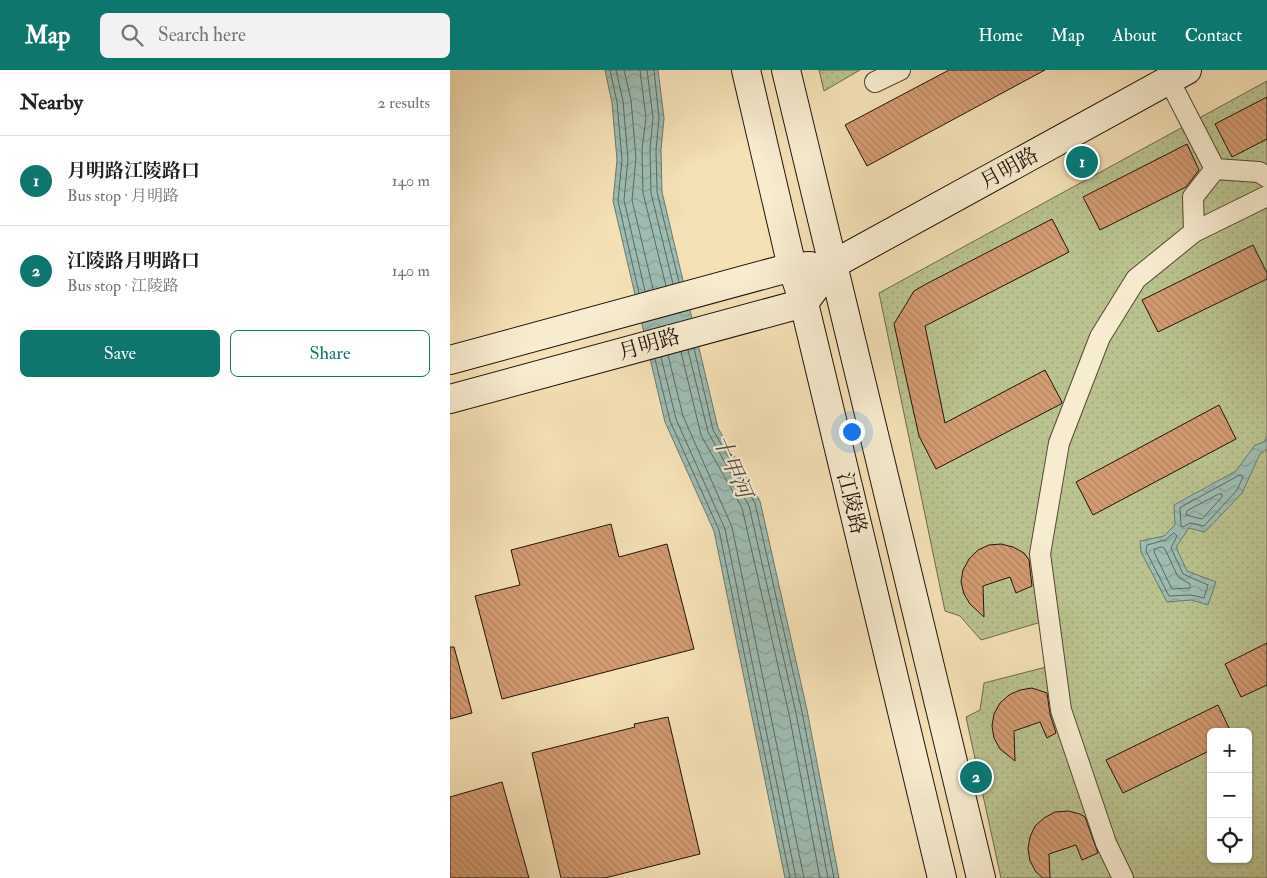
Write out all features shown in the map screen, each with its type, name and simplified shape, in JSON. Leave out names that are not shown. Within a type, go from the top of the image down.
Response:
[{"type":"main road","name":"江陵路","points":[[746,70],[792,267],[804,302],[942,878]]},
{"type":"main road","name":"江陵路","points":[[786,70],[981,878]]},
{"type":"main road","name":"月明路","points":[[450,399],[804,302],[832,265],[1178,75]]},
{"type":"main road","name":"月明路","points":[[450,360],[792,267],[832,265]]},
{"type":"street","points":[[875,82],[900,70]]},
{"type":"street","points":[[1178,75],[1215,169]]},
{"type":"street","points":[[1215,169],[1259,172],[1267,177]]},
{"type":"street","points":[[1194,232],[1193,198],[1215,169]]},
{"type":"street","points":[[1123,878],[1106,843],[1060,710],[1040,554],[1059,443],[1100,337],[1136,279],[1194,232],[1267,196]]},
{"type":"green space","points":[[819,70],[860,70],[824,91]]},
{"type":"green space","points":[[1267,81],[1267,878],[1001,878],[966,717],[980,710],[984,683],[1054,665],[1048,620],[981,640],[960,616],[945,611],[879,293]]},
{"type":"water","name":"十甲河","points":[[605,70],[658,70],[664,118],[661,150],[662,192],[718,428],[760,501],[807,710],[839,878],[785,878],[714,531],[665,422],[613,201],[617,160],[612,103]]},
{"type":"water","points":[[1267,436],[1267,449],[1260,454],[1242,493],[1205,532],[1189,528],[1176,547],[1187,571],[1216,582],[1208,605],[1191,600],[1167,602],[1141,552],[1140,541],[1164,536],[1175,525],[1174,505],[1236,471],[1255,445],[1264,442]]},
{"type":"building","points":[[949,70],[1045,70],[867,166],[845,125]]},
{"type":"building","points":[[1267,97],[1267,139],[1232,157],[1215,124]]},
{"type":"building","points":[[1187,144],[1199,170],[1186,187],[1100,230],[1083,197]]},
{"type":"building","points":[[1052,219],[1069,252],[925,326],[945,423],[1045,370],[1062,402],[936,469],[919,436],[894,324],[914,291]]},
{"type":"building","points":[[1253,245],[1267,273],[1267,279],[1158,332],[1142,300]]},
{"type":"building","points":[[1219,405],[1236,439],[1093,515],[1076,482]]},
{"type":"building","points":[[611,524],[619,557],[667,544],[694,649],[502,699],[475,596],[520,585],[511,550]]},
{"type":"building","points":[[1001,544],[1013,547],[1024,553],[1029,560],[1032,586],[1016,593],[1010,577],[983,586],[984,617],[970,604],[964,594],[961,582],[963,570],[969,559],[978,550],[989,545]]},
{"type":"building","points":[[1267,643],[1267,685],[1241,697],[1225,664]]},
{"type":"building","points":[[450,647],[454,647],[472,713],[450,719]]},
{"type":"building","points":[[1032,688],[1047,693],[1050,714],[1056,733],[1047,738],[1040,722],[1014,731],[1015,761],[1000,749],[994,738],[992,726],[994,714],[1000,703],[1009,695],[1020,690]]},
{"type":"building","points":[[1218,705],[1229,728],[1207,728],[1207,752],[1123,793],[1106,760]]},
{"type":"building","points":[[668,717],[700,854],[605,878],[561,878],[532,753],[635,727],[634,724]]},
{"type":"building","points":[[502,782],[529,878],[450,878],[450,797]]},
{"type":"building","points":[[1068,811],[1085,817],[1098,853],[1082,860],[1076,845],[1049,854],[1050,878],[1043,878],[1036,872],[1030,861],[1028,849],[1030,837],[1035,826],[1044,818],[1055,812]]},
{"type":"place","name":"月明路江陵路口","points":[[1082,162]]},
{"type":"place","name":"江陵路月明路口","points":[[976,777]]}]
